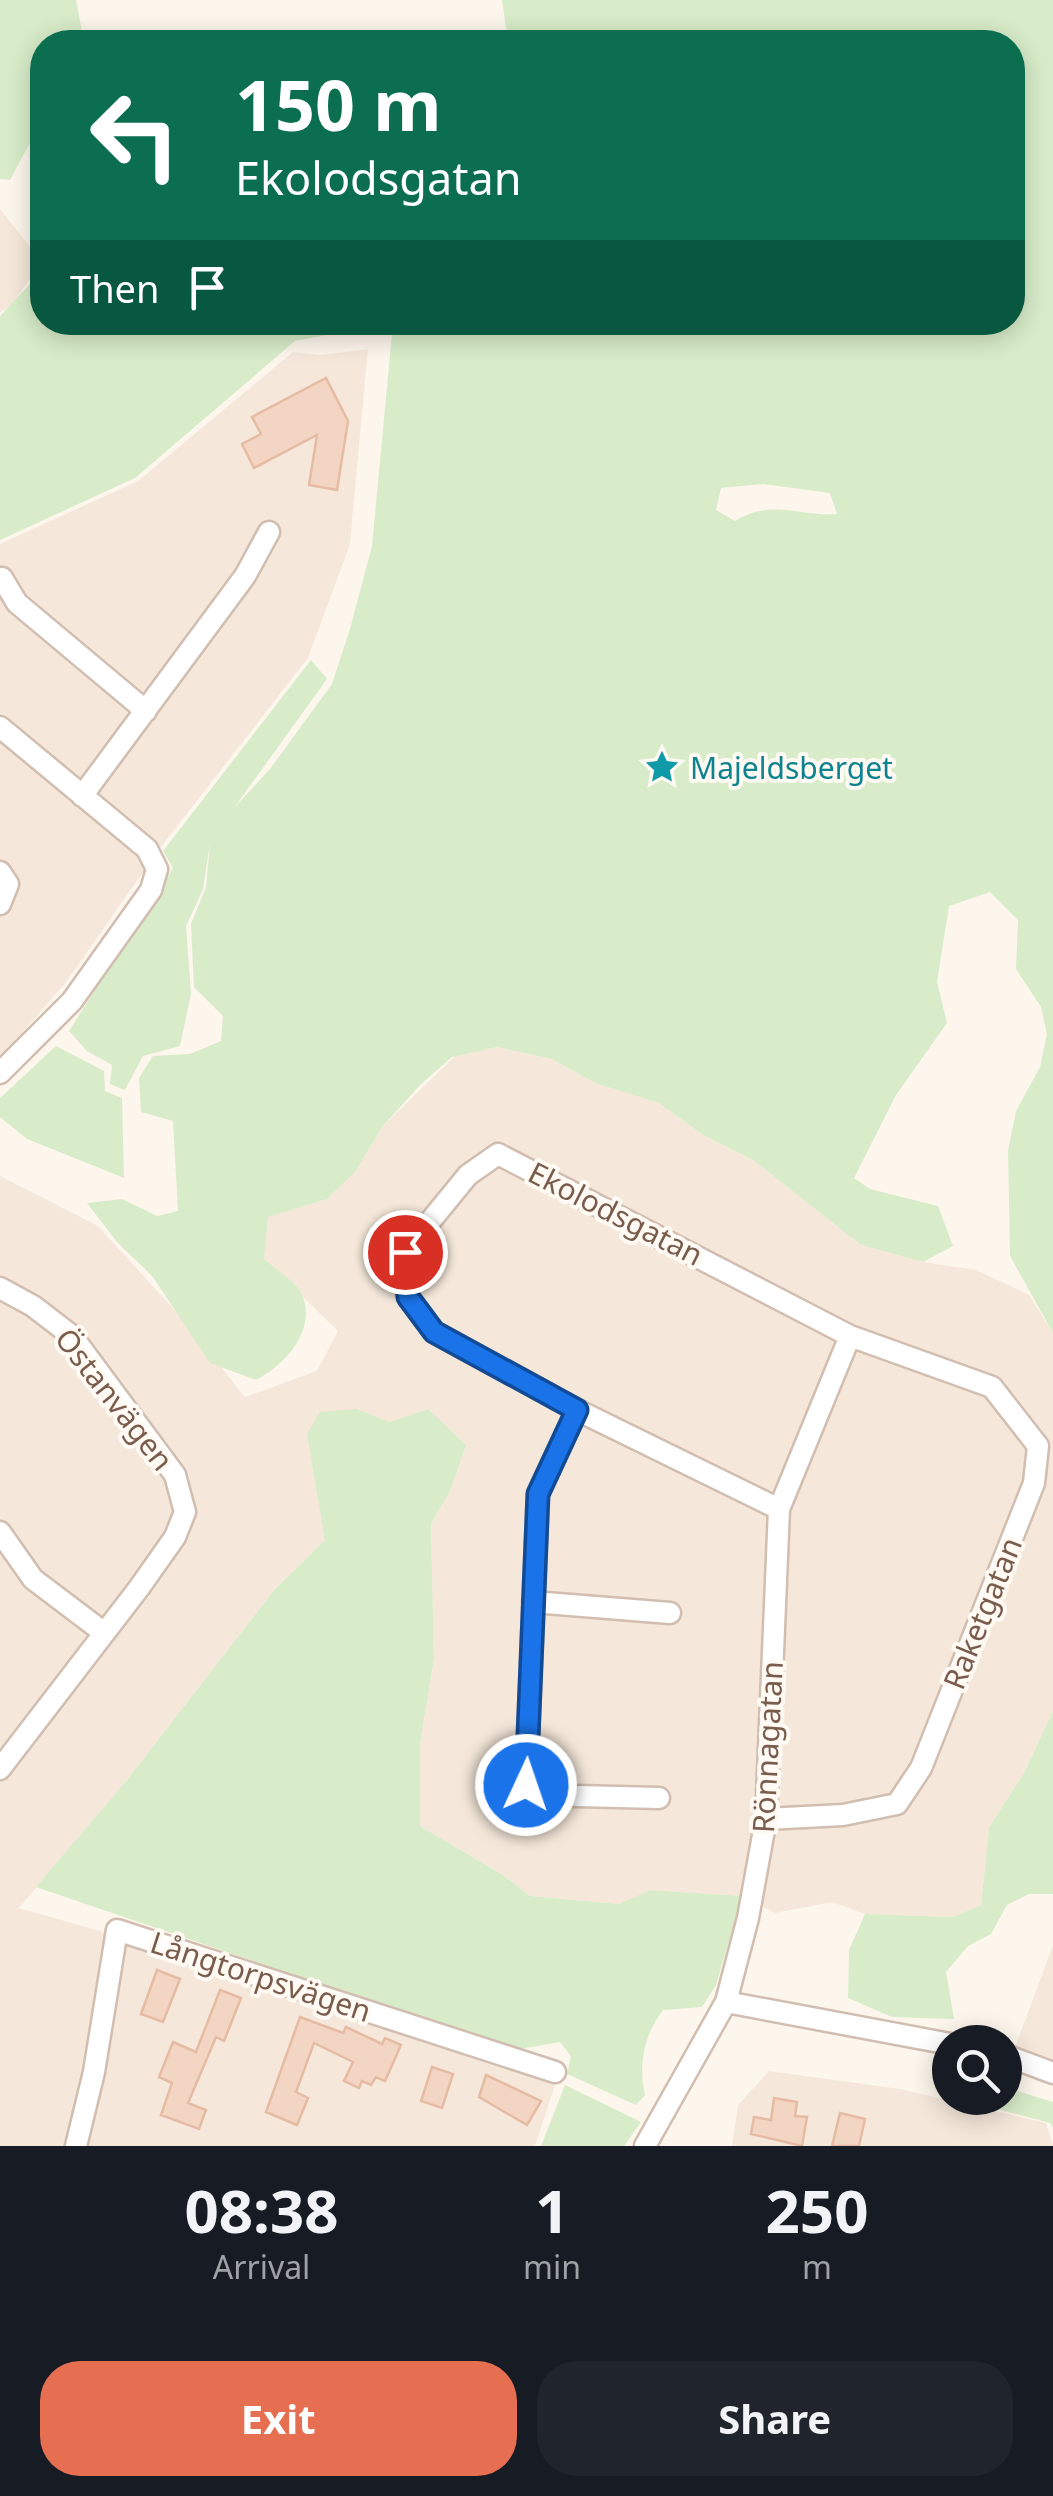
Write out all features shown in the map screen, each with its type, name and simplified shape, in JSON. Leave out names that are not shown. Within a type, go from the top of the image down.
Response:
[{"type":"street","points":[[82,796],[244,576],[269,532]]},
{"type":"street","points":[[2,578],[17,603],[146,712]]},
{"type":"street","points":[[0,727],[147,849],[156,869],[151,890],[72,1001],[1,1070]]},
{"type":"street","points":[[0,872],[8,884],[0,904]]},
{"type":"street","name":"Ekolodsgatan","points":[[778,1510],[577,1410],[434,1332],[408,1297],[405,1252],[468,1175],[498,1154],[850,1336]]},
{"type":"street","name":"Östanvägen","points":[[0,1288],[33,1306],[72,1336],[129,1409],[184,1493],[186,1512],[174,1537],[4,1758]]},
{"type":"street","name":"Rönnagatan","points":[[645,2146],[726,2002],[748,1918],[766,1819],[778,1510],[850,1336]]},
{"type":"street","name":"Raketgatan","points":[[766,1819],[843,1815],[897,1804],[921,1768],[1034,1483],[1038,1446],[992,1387],[850,1336]]},
{"type":"street","points":[[577,1410],[538,1494],[526,1785],[535,1795],[659,1798]]},
{"type":"street","points":[[0,1532],[33,1579],[102,1632]]},
{"type":"street","points":[[534,1602],[670,1612]]},
{"type":"street","name":"Långtorpsvägen","points":[[76,2146],[94,2072],[117,1930],[555,2072]]},
{"type":"street","points":[[726,2002],[932,2041]]},
{"type":"street","points":[[1022,2062],[1053,2073]]},
{"type":"shaded area","points":[[0,209],[30,247],[30,279],[10,307],[0,312]]},
{"type":"shaded area","points":[[368,349],[350,544],[308,658],[160,848],[67,981],[0,1059],[0,544],[138,481],[293,352],[320,355]]},
{"type":"shaded area","points":[[497,1047],[552,1059],[595,1083],[659,1103],[703,1135],[753,1160],[861,1245],[923,1262],[976,1270],[1029,1295],[1053,1333],[1053,1711],[1024,1773],[989,1827],[981,1905],[953,1917],[865,1914],[832,1902],[775,1913],[742,1896],[651,1890],[619,1904],[530,1896],[503,1875],[420,1826],[420,1744],[434,1659],[431,1524],[450,1491],[428,1409],[389,1422],[357,1409],[307,1434],[326,1540],[275,1589],[127,1780],[19,1908],[153,1946],[555,2085],[535,2146],[0,2146],[0,1176],[98,1226],[180,1316],[245,1397],[317,1371],[338,1331],[264,1259],[267,1217],[327,1199],[355,1172],[382,1127],[455,1056]]},
{"type":"shaded area","points":[[1053,1945],[1053,2068],[1022,2056],[1022,2029]]},
{"type":"shaded area","points":[[769,2071],[932,2096],[932,2115],[1012,2115],[1046,2123],[1053,2146],[732,2146],[738,2105]]},
{"type":"green space","points":[[0,0],[76,0],[82,30],[30,30],[30,142],[10,180],[0,179]]},
{"type":"green space","points":[[502,0],[1053,0],[1053,1333],[1010,1256],[1008,1151],[1016,1111],[1040,1067],[1047,1034],[1041,1007],[1016,969],[1018,920],[990,892],[949,906],[937,982],[947,1023],[896,1095],[854,1178],[870,1189],[938,1206],[953,1246],[923,1262],[861,1245],[753,1160],[703,1135],[659,1103],[595,1083],[552,1059],[497,1047],[452,1057],[421,1084],[382,1127],[355,1172],[327,1199],[268,1217],[264,1259],[300,1291],[306,1318],[303,1331],[288,1355],[256,1380],[210,1363],[153,1277],[117,1242],[87,1203],[122,1199],[157,1216],[178,1211],[173,1121],[141,1112],[139,1078],[153,1056],[190,1054],[221,1041],[223,1016],[194,987],[191,924],[206,887],[210,843],[203,889],[186,926],[191,994],[180,1046],[143,1056],[125,1090],[110,1084],[112,1065],[87,1051],[69,1031],[173,868],[163,851],[311,660],[327,679],[234,808],[270,769],[332,684],[372,546],[392,335],[1025,335],[1025,30],[506,30]],"holes":[[[763,484],[830,493],[837,514],[774,509],[735,521],[716,510],[721,488]]]},
{"type":"green space","points":[[30,284],[30,335],[328,335],[295,341],[135,478],[0,540],[0,316]]},
{"type":"green space","points":[[56,1046],[104,1071],[105,1091],[122,1098],[124,1178],[27,1139],[0,1117],[0,1098]]},
{"type":"green space","points":[[357,1409],[389,1422],[428,1409],[466,1445],[450,1491],[431,1524],[434,1659],[420,1744],[420,1826],[503,1875],[530,1896],[619,1904],[650,1890],[742,1896],[716,1985],[702,2007],[663,2010],[651,2030],[643,2062],[645,2095],[636,2105],[567,2074],[571,2056],[560,2042],[514,2050],[36,1887],[127,1780],[275,1589],[325,1540],[307,1434],[320,1412]]},
{"type":"green space","points":[[1053,1711],[1053,1894],[1029,1894],[1007,1905],[991,1934],[968,1946],[946,1972],[954,2019],[892,2017],[848,1998],[849,1950],[865,1914],[953,1917],[981,1905],[989,1827],[1024,1773]]},
{"type":"green space","points":[[565,2085],[641,2122],[624,2146],[541,2146]]},
{"type":"green space","points":[[1022,2092],[1053,2102],[1053,2128],[1050,2123],[1020,2115]]},
{"type":"building","points":[[326,378],[348,421],[337,490],[309,485],[317,435],[254,468],[242,444],[261,434],[252,417]]},
{"type":"building","points":[[157,1970],[180,1979],[163,2022],[141,2014]]},
{"type":"building","points":[[220,1990],[241,1998],[224,2041],[216,2037],[188,2103],[206,2110],[199,2129],[161,2115],[172,2083],[159,2077],[173,2042],[196,2052]]},
{"type":"building","points":[[300,2017],[343,2033],[346,2027],[382,2044],[385,2038],[401,2045],[385,2081],[376,2077],[371,2085],[362,2081],[359,2088],[344,2081],[353,2062],[314,2043],[296,2092],[308,2098],[297,2125],[266,2112]]},
{"type":"building","points":[[432,2067],[453,2074],[442,2108],[421,2101]]},
{"type":"building","points":[[486,2075],[541,2101],[527,2125],[479,2097]]},
{"type":"building","points":[[774,2098],[797,2102],[795,2116],[807,2117],[802,2146],[751,2134],[754,2117],[771,2120]]},
{"type":"building","points":[[840,2113],[865,2119],[859,2146],[832,2146]]},
{"type":"place","name":"Majeldsberget","points":[[662,767]]},
{"type":"route","points":[[405,1252],[408,1297],[434,1332],[577,1410],[538,1494],[526,1785]]}]
